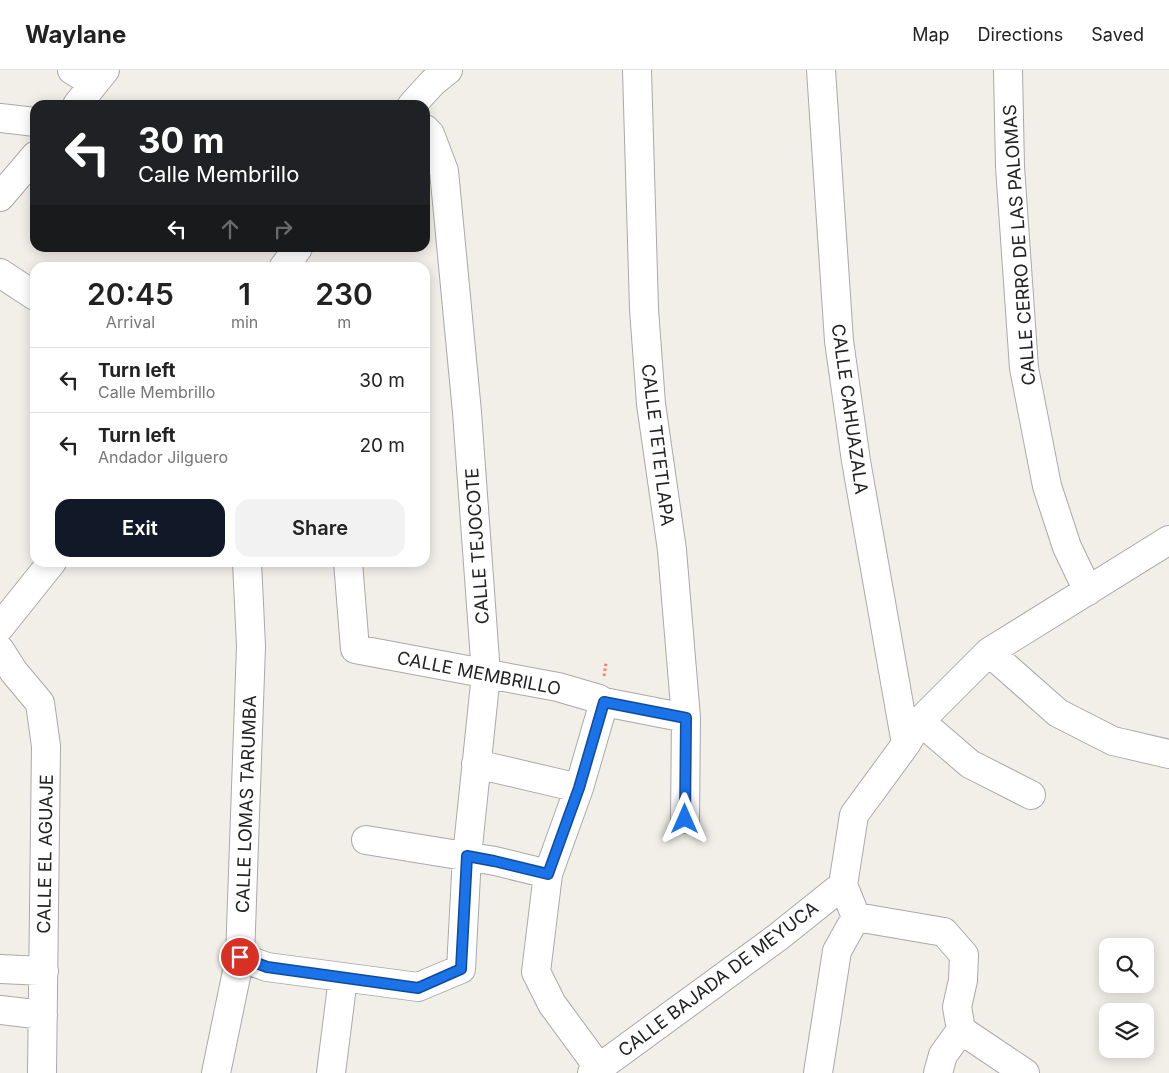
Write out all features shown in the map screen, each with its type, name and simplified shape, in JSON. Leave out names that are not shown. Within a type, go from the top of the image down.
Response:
[{"type":"street","points":[[417,100],[433,82],[448,70]]},
{"type":"street","name":"CALLE TETETLAPA","points":[[637,70],[644,310],[649,385],[672,550],[686,718],[685,819]]},
{"type":"street","name":"CALLE CAHUAZALA","points":[[821,70],[839,341],[856,461],[906,744]]},
{"type":"street","name":"CALLE CERRO DE LAS PALOMAS","points":[[1008,70],[1010,167],[1024,368],[1047,486],[1067,547],[1088,591]]},
{"type":"street","points":[[79,100],[90,74]]},
{"type":"street","points":[[0,118],[30,121]]},
{"type":"street","name":"CALLE TEJOCOTE","points":[[343,978],[418,988],[461,969],[467,856],[486,674],[467,412],[444,171],[430,134]]},
{"type":"street","points":[[0,197],[30,162]]},
{"type":"street","points":[[0,273],[30,293]]},
{"type":"street","points":[[856,917],[843,885],[854,815],[906,744],[920,721],[989,652],[1169,540]]},
{"type":"street","points":[[0,627],[48,567]]},
{"type":"street","name":"CALLE LOMAS TARUMBA","points":[[216,1073],[240,957],[251,646],[247,567]]},
{"type":"street","name":"CALLE MEMBRILLO","points":[[348,567],[355,649],[558,687],[600,699],[604,702],[686,718]]},
{"type":"street","name":"CALLE EL AGUAJE","points":[[0,650],[14,672],[40,703],[45,738],[42,1073]]},
{"type":"street","points":[[989,652],[1058,713],[1113,741],[1169,754]]},
{"type":"street","points":[[595,1070],[552,1004],[536,972],[548,874],[579,788],[604,702]]},
{"type":"street","points":[[920,721],[970,764],[1031,795]]},
{"type":"street","points":[[476,764],[579,788]]},
{"type":"street","points":[[366,840],[494,861],[548,874]]},
{"type":"street","name":"CALLE BAJADA DE MEYUCA","points":[[595,1070],[778,937],[843,885]]},
{"type":"street","points":[[856,917],[944,932],[964,955],[963,980],[957,1007],[961,1030],[943,1056],[938,1073]]},
{"type":"street","points":[[818,1073],[837,951],[856,917]]},
{"type":"street","points":[[240,957],[267,967],[343,978],[331,1073]]},
{"type":"street","points":[[0,969],[44,972]]},
{"type":"street","points":[[0,1010],[43,1015]]},
{"type":"street","points":[[961,1030],[1025,1073]]},
{"type":"route","points":[[240,957],[267,967],[418,988],[461,969],[467,856],[548,874],[579,788],[604,702],[686,718],[685,819]]}]
